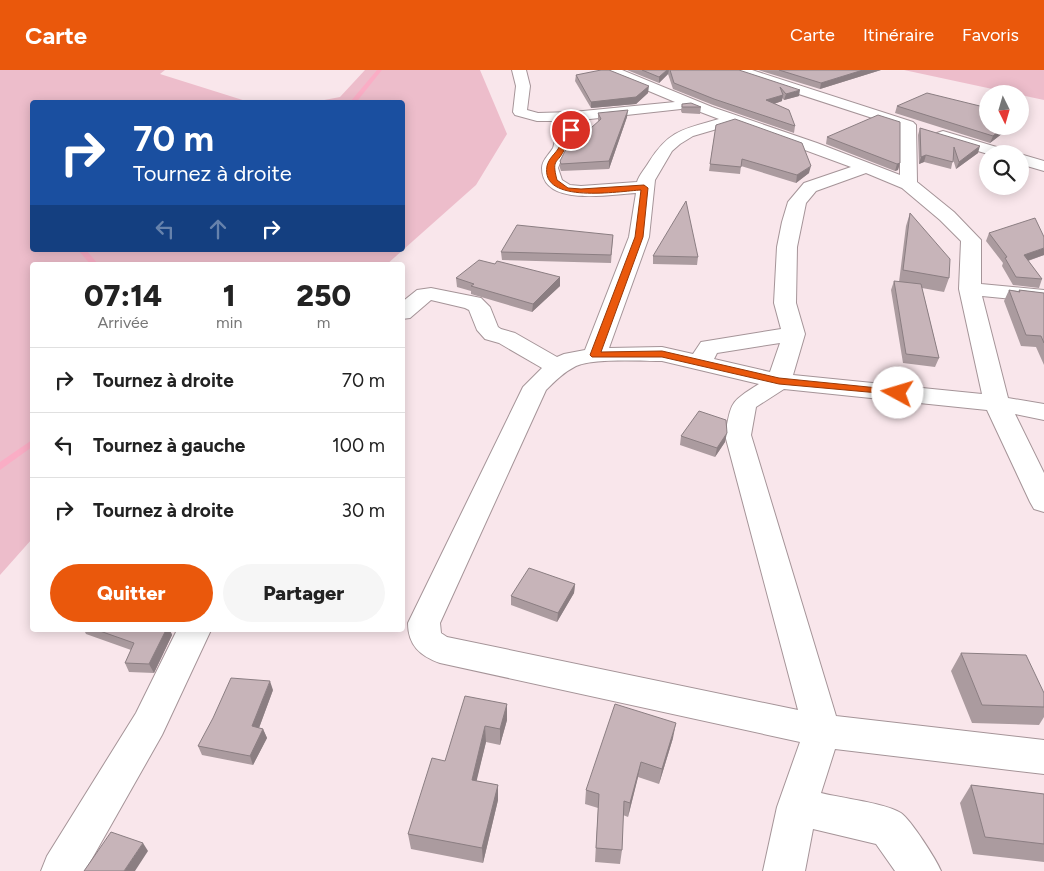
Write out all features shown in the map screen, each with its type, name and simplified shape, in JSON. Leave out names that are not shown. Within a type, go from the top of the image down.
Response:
[{"type":"street","points":[[519,70],[523,80],[524,91],[520,102],[520,112],[537,117],[622,113],[690,104]]},
{"type":"street","points":[[611,70],[690,104],[811,146],[908,184],[947,216],[971,240],[970,289],[997,404],[1044,502]]},
{"type":"street","points":[[739,70],[979,146]]},
{"type":"street","points":[[674,142],[684,123],[692,115],[706,110]]},
{"type":"street","points":[[573,116],[571,130],[561,149],[553,159],[550,168],[554,182],[566,190],[644,188]]},
{"type":"street","points":[[595,355],[639,237],[644,188],[646,180],[653,172],[658,159],[666,148],[688,133],[732,120]]},
{"type":"street","points":[[908,125],[908,184]]},
{"type":"street","points":[[1029,161],[1044,166]]},
{"type":"street","points":[[784,871],[797,807],[822,731],[738,435],[744,404],[779,381],[794,334],[785,303],[787,247],[791,222],[797,202],[810,187],[868,167]]},
{"type":"street","points":[[970,289],[1044,296]]},
{"type":"street","points":[[405,311],[425,295],[431,294],[473,303],[479,307],[488,330],[493,334],[507,338],[557,367]]},
{"type":"street","points":[[794,334],[705,355],[595,355],[572,359],[557,367],[535,387],[424,622],[424,634],[430,644],[450,651],[822,731],[1044,758]]},
{"type":"street","points":[[705,355],[779,381],[997,404],[1044,412]]},
{"type":"street","points":[[62,871],[149,724],[193,632]]},
{"type":"street","points":[[797,807],[888,827],[920,871]]},
{"type":"shaded area","points":[[0,70],[165,70],[160,74],[243,100],[30,100],[30,252],[401,252],[389,262],[30,262],[30,541],[0,575]]},
{"type":"shaded area","points":[[365,70],[480,70],[507,134],[476,185],[405,248],[405,100],[324,100],[340,97]]},
{"type":"shaded area","points":[[904,70],[1044,70],[1044,100],[1029,97],[1029,85],[979,86]]},
{"type":"building","points":[[609,70],[649,86],[636,97],[591,102],[576,75]]},
{"type":"building","points":[[642,70],[667,70],[659,77]]},
{"type":"building","points":[[670,70],[739,70],[800,90],[786,94],[780,87],[783,95],[766,100],[789,110],[795,126],[714,99],[674,83]]},
{"type":"building","points":[[779,70],[863,70],[821,83]]},
{"type":"building","points":[[927,93],[979,106],[979,132],[897,106]]},
{"type":"building","points":[[691,103],[701,107],[682,107],[682,104]]},
{"type":"building","points":[[628,110],[609,161],[561,164],[560,161],[565,151],[601,119],[598,113]]},
{"type":"building","points":[[878,115],[900,122],[900,163],[897,164],[827,137]]},
{"type":"building","points":[[735,119],[802,143],[811,166],[797,175],[742,159],[741,167],[710,164],[716,125]]},
{"type":"building","points":[[920,128],[979,146],[959,162],[954,147],[953,162],[926,155],[921,157]]},
{"type":"building","points":[[686,201],[698,257],[653,256]]},
{"type":"building","points":[[910,213],[950,259],[949,278],[903,270]]},
{"type":"building","points":[[1035,218],[1044,237],[1044,248],[1024,255],[1042,279],[1016,277],[1005,258],[1007,257],[989,233]]},
{"type":"building","points":[[517,225],[613,235],[611,255],[501,252]]},
{"type":"building","points":[[479,260],[495,264],[497,261],[560,277],[533,304],[471,286],[474,284],[456,278]]},
{"type":"building","points":[[894,281],[921,284],[939,358],[906,354]]},
{"type":"building","points":[[1009,290],[1044,293],[1044,343],[1041,336],[1026,335]]},
{"type":"building","points":[[699,411],[726,420],[727,433],[717,448],[681,436]]},
{"type":"building","points":[[529,568],[575,584],[558,613],[511,596]]},
{"type":"building","points":[[103,632],[165,632],[149,664],[125,663],[134,643]]},
{"type":"building","points":[[961,653],[1026,655],[1044,693],[1044,707],[982,705]]},
{"type":"building","points":[[231,678],[270,681],[252,726],[263,729],[250,756],[198,746]]},
{"type":"building","points":[[465,696],[507,704],[500,729],[485,726],[472,780],[498,785],[482,848],[408,834],[432,758],[445,761]]},
{"type":"building","points":[[615,704],[676,723],[662,769],[641,762],[630,803],[624,801],[622,850],[596,848],[599,794],[586,790]]},
{"type":"building","points":[[971,785],[1044,794],[1044,844],[985,837]]},
{"type":"building","points":[[111,832],[143,843],[124,871],[84,871]]},
{"type":"waterway","points":[[354,100],[380,70]]},
{"type":"waterway","points":[[84,252],[92,262]]},
{"type":"waterway","points":[[0,467],[30,444]]},
{"type":"route","points":[[571,130],[561,149],[553,159],[550,168],[554,182],[566,190],[581,191],[644,188],[639,237],[595,355],[662,354],[779,381],[898,393]]}]
